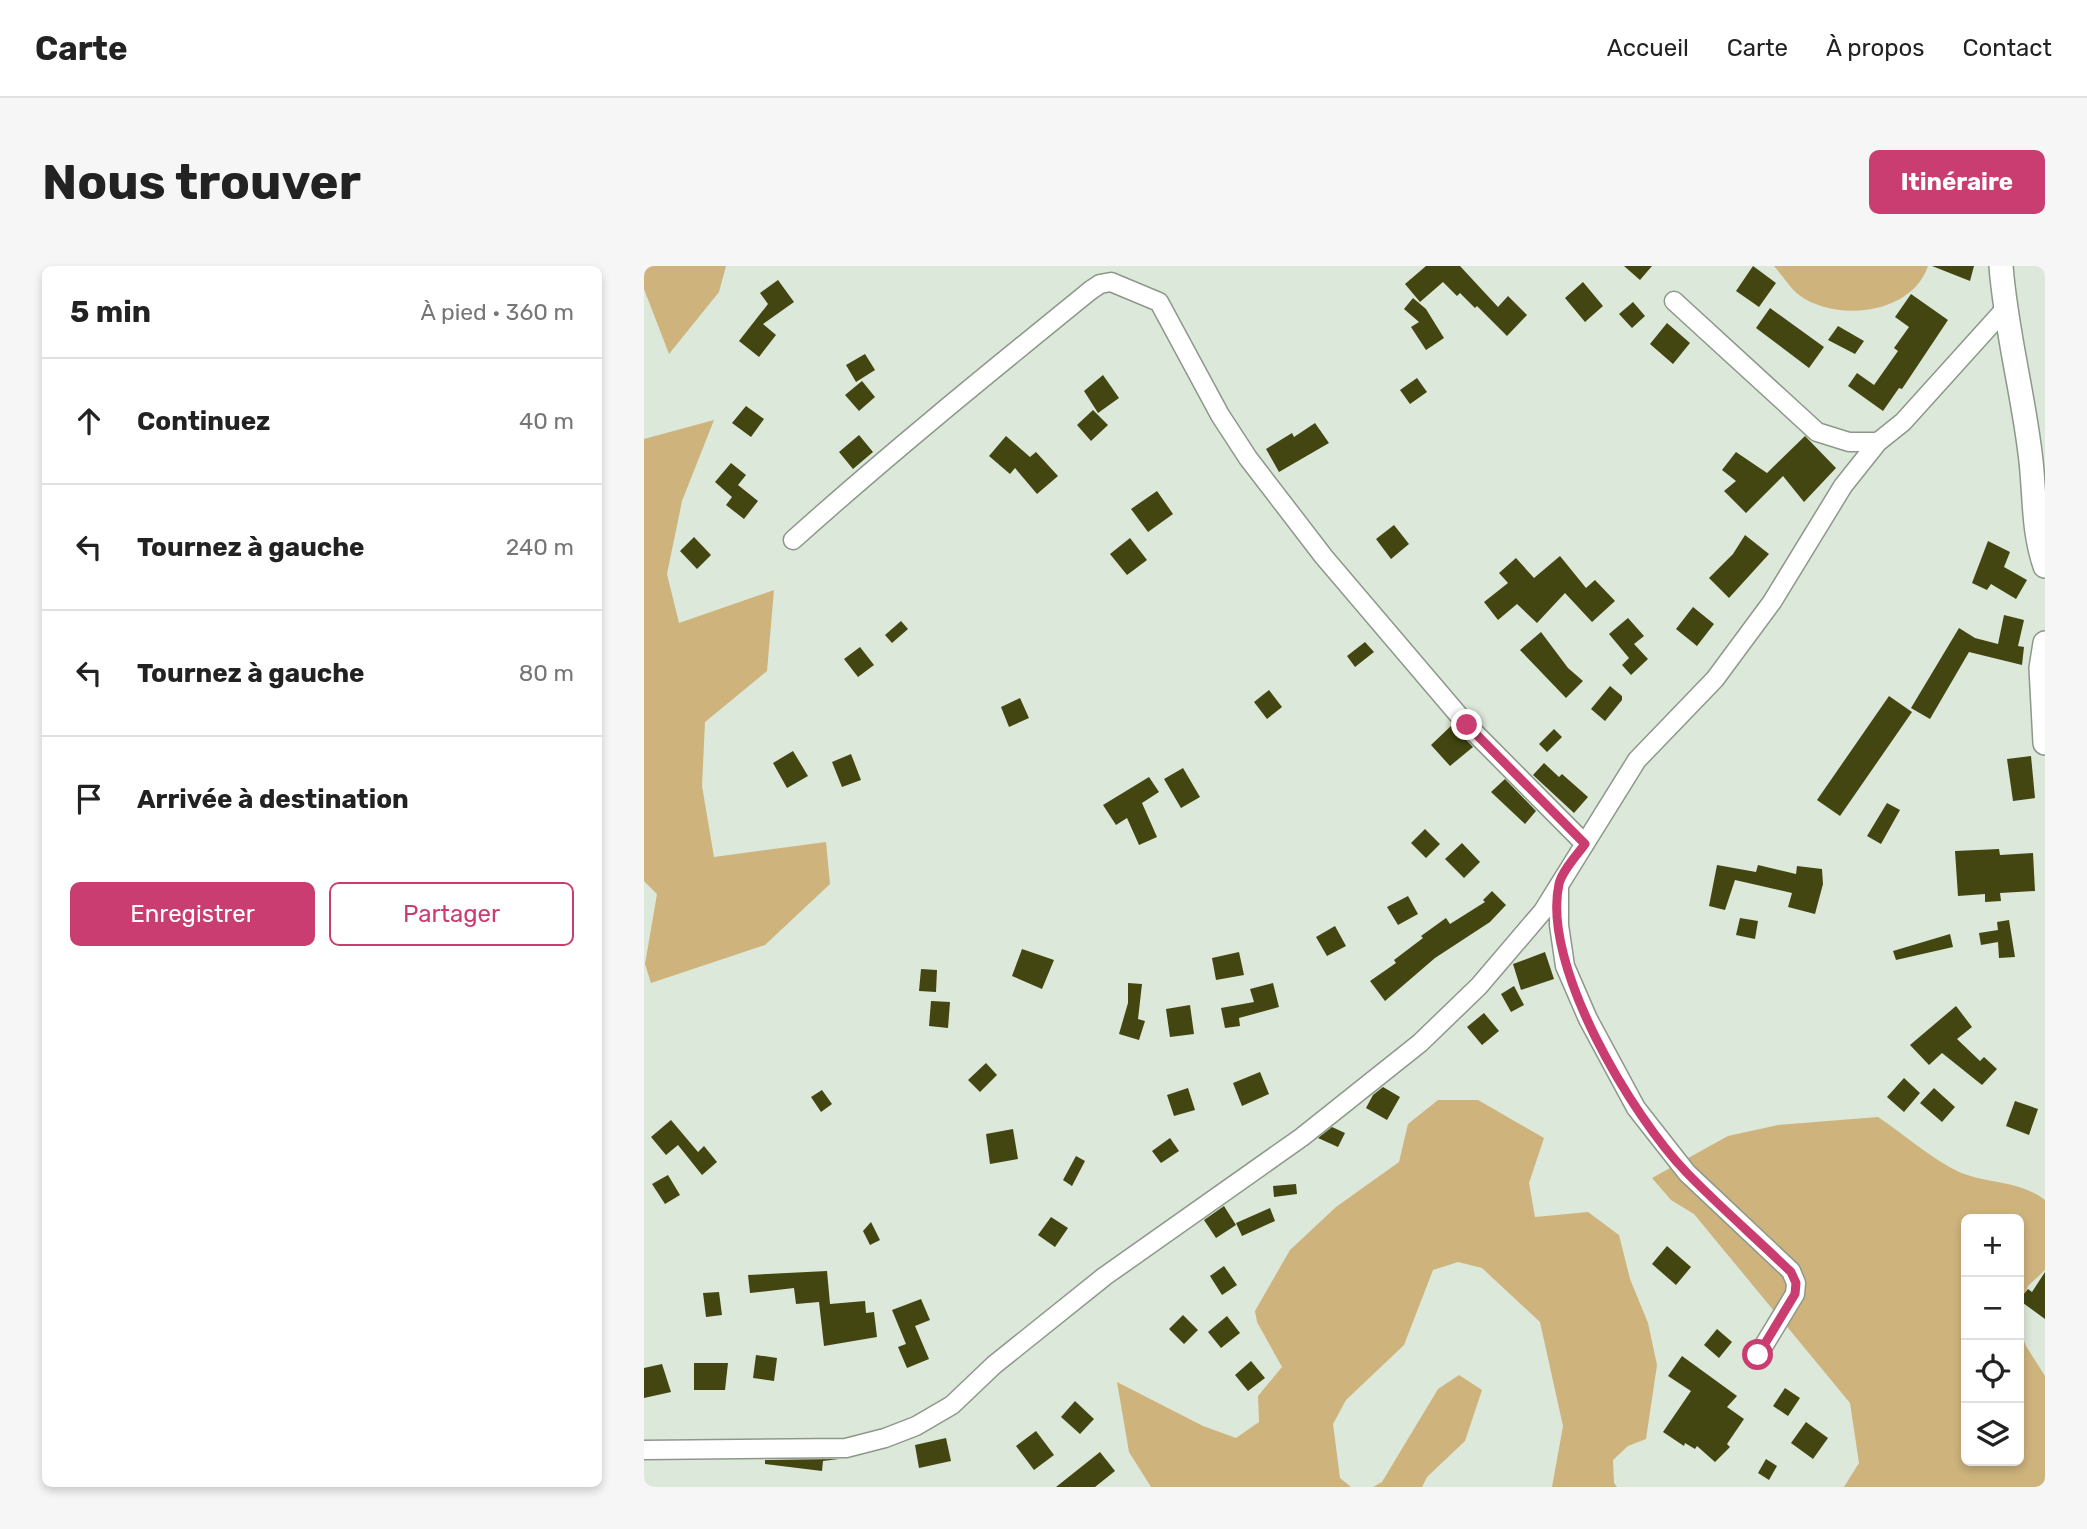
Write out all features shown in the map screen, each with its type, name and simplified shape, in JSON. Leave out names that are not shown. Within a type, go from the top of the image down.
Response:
[{"type":"main road","points":[[2001,266],[2005,309],[2031,461],[2035,538],[2045,566]]},
{"type":"main road","points":[[2045,643],[2041,668],[2045,743]]},
{"type":"street","points":[[793,540],[884,458],[989,372],[1091,290],[1100,284],[1111,282],[1158,302],[1220,415],[1248,458],[1324,557],[1467,725],[1585,844]]},
{"type":"street","points":[[1674,302],[1817,432],[1849,442],[1878,442]]},
{"type":"street","points":[[644,1450],[846,1448],[896,1434],[952,1405],[993,1365],[1105,1276],[1293,1144],[1420,1043],[1479,986],[1543,911],[1637,760],[1715,679],[1772,603],[1843,486],[1878,442],[1903,422],[2005,309]]},
{"type":"street","points":[[1559,882],[1559,925],[1565,966],[1588,1018],[1636,1108],[1687,1173],[1791,1272],[1796,1283],[1795,1294],[1758,1355]]},
{"type":"shaded area","points":[[644,266],[726,266],[719,292],[669,354],[644,289]]},
{"type":"shaded area","points":[[1774,266],[1928,266],[1919,282],[1906,295],[1890,304],[1852,311],[1815,304],[1799,295]]},
{"type":"shaded area","points":[[714,420],[682,501],[667,574],[679,623],[774,590],[767,671],[705,722],[702,786],[714,857],[826,842],[830,884],[765,945],[651,983],[645,964],[657,894],[644,881],[644,439]]},
{"type":"shaded area","points":[[1438,1100],[1478,1100],[1544,1138],[1529,1183],[1535,1217],[1588,1212],[1619,1235],[1630,1279],[1648,1323],[1657,1365],[1646,1439],[1628,1446],[1613,1460],[1614,1483],[1617,1487],[1552,1487],[1563,1426],[1540,1322],[1482,1268],[1458,1262],[1433,1270],[1404,1345],[1346,1400],[1333,1424],[1340,1478],[1351,1487],[1151,1487],[1129,1452],[1117,1382],[1203,1426],[1236,1438],[1259,1422],[1258,1396],[1282,1367],[1257,1322],[1255,1311],[1290,1250],[1336,1207],[1399,1162],[1408,1124]]},
{"type":"shaded area","points":[[1878,1117],[1959,1172],[2025,1189],[2045,1200],[2045,1270],[2028,1286],[2024,1295],[2024,1214],[1961,1214],[1961,1466],[2024,1466],[2024,1341],[2045,1376],[2045,1487],[1844,1487],[1859,1463],[1850,1403],[1694,1214],[1671,1200],[1652,1178],[1728,1136],[1778,1125]]},
{"type":"shaded area","points":[[1459,1375],[1482,1390],[1465,1441],[1427,1477],[1422,1487],[1373,1487],[1382,1482],[1438,1389]]},
{"type":"building","points":[[1426,266],[1460,266],[1498,307],[1508,296],[1527,315],[1507,336],[1477,306],[1475,308],[1460,293],[1457,296],[1443,282],[1420,302],[1405,284]]},
{"type":"building","points":[[1624,266],[1652,266],[1640,280]]},
{"type":"building","points":[[1753,266],[1776,283],[1759,307],[1736,291]]},
{"type":"building","points":[[1932,266],[1974,266],[1970,281]]},
{"type":"building","points":[[778,280],[794,302],[763,324],[776,335],[759,357],[739,341],[768,304],[760,293]]},
{"type":"building","points":[[1583,282],[1603,306],[1585,322],[1565,298]]},
{"type":"building","points":[[1911,294],[1948,320],[1902,389],[1899,388],[1883,411],[1848,386],[1857,373],[1874,385],[1898,351],[1894,348],[1909,327],[1895,317]]},
{"type":"building","points":[[1413,298],[1426,309],[1444,338],[1426,350],[1411,327],[1419,322],[1404,309]]},
{"type":"building","points":[[1633,302],[1645,316],[1632,328],[1619,314]]},
{"type":"building","points":[[1770,308],[1824,347],[1809,368],[1756,328]]},
{"type":"building","points":[[1667,323],[1690,343],[1673,364],[1650,344]]},
{"type":"building","points":[[1838,326],[1864,341],[1855,354],[1828,340]]},
{"type":"building","points":[[865,354],[875,370],[856,382],[846,365]]},
{"type":"building","points":[[1103,375],[1119,398],[1098,413],[1084,391]]},
{"type":"building","points":[[1417,378],[1427,392],[1410,404],[1400,390]]},
{"type":"building","points":[[862,381],[875,397],[859,411],[845,395]]},
{"type":"building","points":[[746,406],[764,419],[751,437],[732,423]]},
{"type":"building","points":[[1093,410],[1108,425],[1091,441],[1077,425]]},
{"type":"building","points":[[1315,423],[1329,443],[1279,472],[1266,449],[1292,433],[1294,437]]},
{"type":"building","points":[[859,435],[873,452],[853,469],[839,452]]},
{"type":"building","points":[[1006,436],[1030,457],[1036,452],[1058,476],[1037,494],[1015,468],[1010,474],[989,456]]},
{"type":"building","points":[[1805,436],[1836,468],[1804,502],[1783,476],[1746,513],[1724,491],[1736,481],[1722,470],[1736,452],[1767,473]]},
{"type":"building","points":[[731,463],[746,475],[738,485],[758,501],[744,519],[726,505],[732,497],[715,482]]},
{"type":"building","points":[[1157,491],[1173,514],[1148,532],[1131,509]]},
{"type":"building","points":[[1394,525],[1409,544],[1391,559],[1376,539]]},
{"type":"building","points":[[1745,535],[1769,554],[1729,598],[1709,578],[1733,554]]},
{"type":"building","points":[[694,537],[711,555],[697,569],[680,551]]},
{"type":"building","points":[[1130,538],[1147,560],[1127,575],[1110,554]]},
{"type":"building","points":[[1988,541],[2010,552],[2004,567],[2027,580],[2016,599],[1991,584],[1987,590],[1972,583]]},
{"type":"building","points":[[1560,556],[1586,588],[1595,580],[1615,601],[1592,622],[1565,593],[1537,623],[1517,604],[1498,620],[1484,602],[1508,583],[1499,573],[1516,558],[1534,578]]},
{"type":"building","points":[[1693,607],[1714,624],[1697,646],[1676,629]]},
{"type":"building","points":[[2004,615],[2024,620],[2018,646],[2024,647],[2022,665],[1969,652],[1930,719],[1911,708],[1959,628],[1975,638],[1998,644]]},
{"type":"building","points":[[1628,618],[1644,636],[1634,644],[1648,659],[1631,675],[1622,665],[1629,658],[1609,634]]},
{"type":"building","points":[[901,621],[908,629],[892,643],[885,635]]},
{"type":"building","points":[[1541,632],[1568,668],[1583,681],[1566,698],[1520,650]]},
{"type":"building","points":[[1365,642],[1374,652],[1355,667],[1347,656]]},
{"type":"building","points":[[860,647],[874,665],[858,677],[844,659]]},
{"type":"building","points":[[1610,686],[1622,696],[1622,700],[1605,721],[1591,709]]},
{"type":"building","points":[[1269,690],[1282,707],[1267,719],[1254,702]]},
{"type":"building","points":[[1889,696],[1912,712],[1840,816],[1817,800]]},
{"type":"building","points":[[1020,698],[1029,718],[1009,727],[1001,707]]},
{"type":"building","points":[[1452,725],[1473,747],[1450,766],[1431,745]]},
{"type":"building","points":[[1554,729],[1562,737],[1547,752],[1539,744]]},
{"type":"building","points":[[793,751],[808,776],[787,788],[773,763]]},
{"type":"building","points":[[851,754],[861,780],[842,787],[832,762]]},
{"type":"building","points":[[2031,756],[2035,798],[2013,801],[2007,759]]},
{"type":"building","points":[[1544,763],[1559,777],[1562,774],[1588,797],[1574,813],[1533,775]]},
{"type":"building","points":[[1183,768],[1200,797],[1181,808],[1164,779]]},
{"type":"building","points":[[1149,777],[1159,792],[1142,803],[1157,837],[1139,845],[1127,818],[1116,825],[1103,805]]},
{"type":"building","points":[[1505,779],[1536,811],[1525,824],[1491,792]]},
{"type":"building","points":[[1887,803],[1900,810],[1881,844],[1867,836]]},
{"type":"building","points":[[1425,829],[1440,844],[1426,858],[1411,843]]},
{"type":"building","points":[[1462,843],[1480,862],[1464,878],[1445,859]]},
{"type":"building","points":[[1999,849],[2000,855],[2033,853],[2035,891],[2000,893],[2001,901],[1985,902],[1985,894],[1958,896],[1955,851]]},
{"type":"building","points":[[1717,865],[1756,872],[1758,865],[1796,874],[1797,866],[1822,869],[1823,884],[1815,914],[1788,907],[1792,893],[1735,880],[1725,910],[1709,906]]},
{"type":"building","points":[[1492,891],[1506,905],[1490,922],[1435,958],[1385,1001],[1370,981],[1396,963],[1394,960],[1423,938],[1421,936],[1446,918],[1450,924],[1485,902],[1483,900]]},
{"type":"building","points":[[1408,896],[1418,914],[1398,925],[1387,907]]},
{"type":"building","points":[[1740,918],[1758,921],[1755,939],[1736,935]]},
{"type":"building","points":[[2009,920],[2015,957],[1999,958],[1998,942],[1981,945],[1979,933],[1998,930],[1997,922]]},
{"type":"building","points":[[1335,926],[1346,946],[1327,956],[1316,937]]},
{"type":"building","points":[[1950,934],[1953,947],[1896,960],[1893,951]]},
{"type":"building","points":[[1022,949],[1054,960],[1042,989],[1012,976]]},
{"type":"building","points":[[1239,952],[1244,975],[1216,980],[1212,958]]},
{"type":"building","points":[[1545,952],[1554,979],[1521,990],[1513,964]]},
{"type":"building","points":[[921,969],[937,970],[936,992],[919,991]]},
{"type":"building","points":[[1128,983],[1142,984],[1138,1019],[1145,1021],[1139,1040],[1119,1034],[1128,1003]]},
{"type":"building","points":[[1273,983],[1279,1007],[1239,1018],[1240,1026],[1225,1028],[1221,1008],[1254,1002],[1250,989]]},
{"type":"building","points":[[1514,986],[1524,1005],[1511,1012],[1501,994]]},
{"type":"building","points":[[931,1001],[950,1002],[948,1028],[929,1026]]},
{"type":"building","points":[[1190,1005],[1194,1034],[1170,1037],[1166,1009]]},
{"type":"building","points":[[1956,1006],[1972,1027],[1957,1039],[1980,1061],[1984,1057],[1997,1069],[1982,1085],[1942,1053],[1929,1065],[1910,1045]]},
{"type":"building","points":[[1484,1013],[1499,1031],[1482,1045],[1467,1027]]},
{"type":"building","points":[[986,1063],[997,1075],[980,1092],[968,1080]]},
{"type":"building","points":[[1260,1072],[1269,1094],[1242,1106],[1233,1083]]},
{"type":"building","points":[[1904,1078],[1920,1093],[1904,1112],[1887,1097]]},
{"type":"building","points":[[1383,1087],[1400,1097],[1387,1120],[1366,1108],[1373,1095]]},
{"type":"building","points":[[1188,1088],[1195,1110],[1174,1116],[1167,1095]]},
{"type":"building","points":[[1934,1088],[1955,1107],[1942,1122],[1920,1103]]},
{"type":"building","points":[[822,1090],[832,1104],[821,1112],[811,1097]]},
{"type":"building","points":[[2015,1101],[2038,1109],[2029,1135],[2006,1126]]},
{"type":"building","points":[[671,1120],[698,1152],[704,1146],[717,1162],[702,1175],[678,1145],[666,1155],[651,1137]]},
{"type":"building","points":[[1332,1127],[1345,1133],[1338,1147],[1318,1138]]},
{"type":"building","points":[[1013,1129],[1018,1159],[990,1164],[986,1134]]},
{"type":"building","points":[[1170,1138],[1179,1151],[1161,1163],[1152,1151]]},
{"type":"building","points":[[1076,1156],[1085,1161],[1072,1186],[1063,1180]]},
{"type":"building","points":[[668,1175],[680,1195],[665,1204],[652,1184]]},
{"type":"building","points":[[1296,1184],[1297,1194],[1274,1197],[1273,1186]]},
{"type":"building","points":[[1224,1206],[1236,1225],[1216,1238],[1204,1220]]},
{"type":"building","points":[[1270,1208],[1275,1221],[1242,1236],[1236,1223]]},
{"type":"building","points":[[1051,1217],[1068,1228],[1055,1247],[1038,1235]]},
{"type":"building","points":[[871,1222],[880,1240],[870,1245],[863,1231]]},
{"type":"building","points":[[1667,1246],[1691,1267],[1676,1285],[1652,1264]]},
{"type":"building","points":[[1224,1266],[1237,1285],[1222,1295],[1210,1276]]},
{"type":"building","points":[[827,1271],[830,1304],[865,1301],[866,1313],[874,1312],[877,1337],[824,1346],[819,1302],[796,1304],[794,1288],[750,1293],[748,1275]]},
{"type":"building","points":[[2045,1272],[2045,1319],[2024,1304],[2024,1294],[2028,1289],[2032,1292]]},
{"type":"building","points":[[719,1292],[722,1315],[706,1317],[703,1293]]},
{"type":"building","points":[[921,1299],[930,1320],[915,1326],[929,1359],[907,1368],[898,1347],[906,1344],[892,1310]]},
{"type":"building","points":[[1183,1315],[1198,1330],[1184,1344],[1169,1329]]},
{"type":"building","points":[[1227,1316],[1240,1333],[1221,1348],[1208,1332]]},
{"type":"building","points":[[1717,1329],[1732,1342],[1719,1358],[1704,1345]]},
{"type":"building","points":[[756,1355],[777,1358],[774,1381],[753,1378]]},
{"type":"building","points":[[1682,1356],[1737,1396],[1727,1407],[1744,1419],[1727,1444],[1730,1447],[1715,1462],[1697,1446],[1695,1449],[1685,1443],[1684,1446],[1663,1432],[1691,1391],[1668,1376]]},
{"type":"building","points":[[1251,1361],[1265,1378],[1248,1391],[1235,1375]]},
{"type":"building","points":[[694,1363],[728,1363],[725,1390],[694,1390]]},
{"type":"building","points":[[662,1364],[671,1392],[644,1398],[644,1368]]},
{"type":"building","points":[[1785,1388],[1800,1398],[1788,1416],[1773,1406]]},
{"type":"building","points":[[1075,1401],[1094,1419],[1080,1434],[1061,1417]]},
{"type":"building","points":[[1806,1422],[1828,1438],[1813,1459],[1791,1443]]},
{"type":"building","points":[[1036,1431],[1054,1455],[1034,1470],[1016,1446]]},
{"type":"building","points":[[946,1438],[951,1461],[919,1468],[915,1445]]},
{"type":"building","points":[[1100,1452],[1115,1471],[1095,1487],[1056,1487]]},
{"type":"building","points":[[839,1459],[823,1461],[822,1471],[765,1464],[765,1460]]},
{"type":"building","points":[[1766,1459],[1777,1466],[1769,1480],[1758,1473]]},
{"type":"route","points":[[1467,725],[1585,844],[1559,882],[1561,947],[1572,986],[1636,1108],[1687,1173],[1791,1272],[1796,1283],[1795,1294],[1758,1355]]}]
